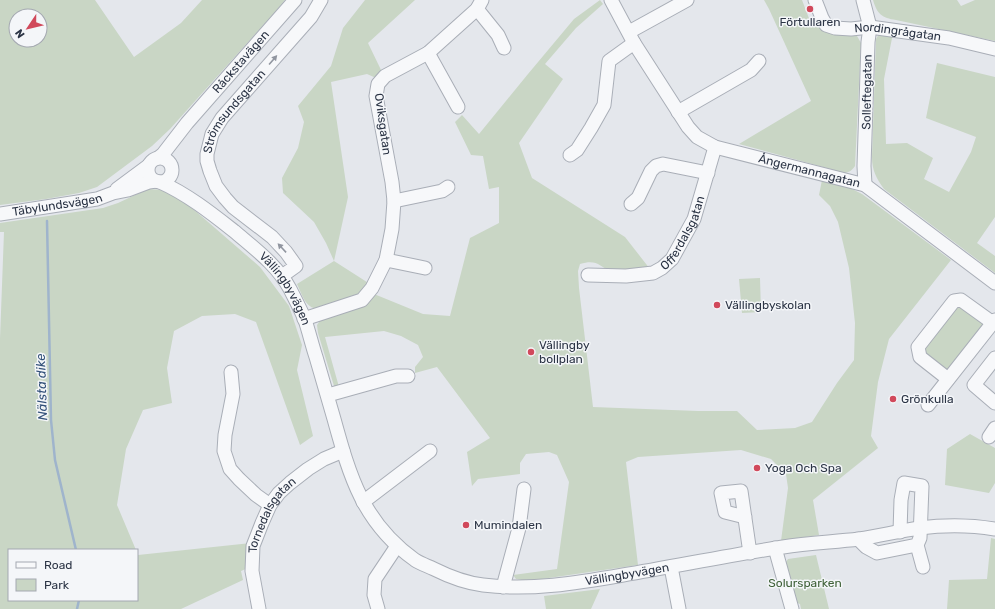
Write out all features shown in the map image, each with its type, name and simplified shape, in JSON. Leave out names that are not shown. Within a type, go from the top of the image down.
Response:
[{"type":"street","name":"Råckstavägen","points":[[153,162],[163,154],[187,123],[295,0]]},
{"type":"street","name":"Ångermannagatan","points":[[611,0],[632,38],[678,112],[688,127],[698,137],[715,147],[865,185],[995,283]]},
{"type":"street","points":[[570,155],[576,150],[591,128],[604,105],[609,61],[632,38],[687,0]]},
{"type":"street","name":"Nordingrågatan","points":[[815,0],[826,25],[834,28],[850,29],[870,27],[949,38],[995,49]]},
{"type":"street","name":"Solleftegatan","points":[[863,0],[870,27],[868,42],[864,173],[865,185]]},
{"type":"street","name":"Strömsundsgatan","points":[[282,276],[296,266],[286,252],[272,237],[225,198],[216,186],[207,161],[207,154],[212,134],[222,118],[311,17],[320,1]]},
{"type":"street","name":"Oviksgatan","points":[[304,319],[362,300],[372,288],[386,260],[392,229],[394,201],[392,182],[376,96],[378,84],[385,76],[428,52],[480,5],[504,48]]},
{"type":"street","points":[[428,52],[458,107]]},
{"type":"street","points":[[678,112],[751,70],[759,61]]},
{"type":"street","name":"Råckstavägen","points":[[171,167],[187,123]]},
{"type":"street","name":"Offerdalsgatan","points":[[588,275],[626,276],[652,273],[662,268],[672,259],[694,219],[715,147]]},
{"type":"street","points":[[164,159],[171,167],[171,173],[167,179],[158,181],[153,179],[148,173],[153,162],[164,159]]},
{"type":"street","name":"Täbylundsvägen","points":[[113,193],[153,162]]},
{"type":"street","points":[[631,204],[638,198],[651,171],[656,166],[663,164],[708,174]]},
{"type":"street","name":"Vällingbyvägen","points":[[171,167],[176,177],[205,208]]},
{"type":"street","name":"Vällingbyvägen","points":[[158,181],[205,208],[266,257],[282,276],[290,288],[304,319],[328,395],[343,452],[353,481],[363,502],[372,518],[397,546],[417,561],[451,578],[480,585],[537,587],[593,580],[775,548],[858,539],[920,528],[980,527],[995,529]]},
{"type":"street","name":"Täbylundsvägen","points":[[0,214],[97,199],[149,182],[158,181]]},
{"type":"street","points":[[394,201],[442,191],[448,187]]},
{"type":"street","points":[[386,260],[425,268]]},
{"type":"street","points":[[928,405],[994,321],[961,300],[954,301],[918,347],[920,357],[948,379]]},
{"type":"street","points":[[995,358],[974,385],[995,403]]},
{"type":"street","points":[[231,372],[233,394],[225,435],[224,451],[230,469],[256,495],[270,505]]},
{"type":"street","points":[[328,395],[396,376],[408,376]]},
{"type":"street","name":"Tornedalsgatan","points":[[259,609],[252,571],[253,546],[270,505],[279,493],[308,469],[324,459],[343,452]]},
{"type":"street","points":[[363,502],[430,452]]},
{"type":"street","points":[[900,532],[901,500],[904,483],[922,486],[920,538],[917,546],[923,568]]},
{"type":"street","points":[[503,587],[519,528],[524,489]]},
{"type":"street","points":[[745,517],[750,553]]},
{"type":"street","points":[[858,539],[866,547],[878,553],[917,546]]},
{"type":"street","points":[[378,609],[374,595],[375,579],[397,546]]},
{"type":"street","points":[[775,548],[792,609]]},
{"type":"street","points":[[671,567],[679,609]]},
{"type":"green space","points":[[0,0],[95,0],[134,57],[181,23],[202,0],[285,0],[170,129],[152,146],[97,187],[79,193],[0,205]]},
{"type":"green space","points":[[365,0],[415,0],[368,43],[382,72],[376,78],[367,74],[331,82],[348,197],[334,261],[314,222],[283,193],[282,178],[298,148],[304,122],[298,106],[331,66],[343,28]]},
{"type":"green space","points":[[600,0],[603,4],[576,28],[545,64],[563,79],[519,143],[532,178],[625,237],[650,269],[612,273],[594,263],[590,262],[580,264],[578,271],[579,288],[593,407],[737,411],[757,430],[795,428],[812,422],[854,360],[855,323],[849,268],[838,222],[830,206],[819,195],[822,180],[848,187],[862,194],[951,260],[889,339],[878,382],[871,436],[878,448],[813,500],[819,535],[781,541],[788,488],[786,474],[771,459],[741,450],[638,457],[626,462],[638,565],[528,581],[516,579],[513,575],[557,569],[569,482],[557,455],[549,452],[526,454],[520,463],[520,474],[478,479],[472,486],[467,452],[490,438],[437,367],[415,373],[415,367],[423,357],[418,345],[401,336],[384,331],[325,337],[339,387],[334,386],[317,325],[322,318],[374,294],[423,314],[450,316],[470,238],[499,223],[499,187],[489,189],[483,156],[471,155],[455,122],[462,115],[479,134],[574,19]]},
{"type":"green space","points":[[764,0],[802,0],[810,21],[818,19],[857,36],[861,43],[855,166],[852,170],[845,173],[739,144],[811,101]]},
{"type":"green space","points":[[873,0],[957,0],[961,6],[975,0],[995,0],[995,41],[887,18],[878,12]]},
{"type":"green space","points":[[893,33],[884,79],[886,144],[907,143],[933,158],[924,179],[949,192],[971,152],[976,137],[926,118],[937,63],[995,77],[995,217],[977,243],[995,256],[995,273],[884,189],[875,174],[872,157],[876,39],[879,34]]},
{"type":"green space","points":[[148,189],[165,190],[185,202],[260,267],[289,306],[302,345],[297,370],[313,436],[300,445],[256,322],[235,314],[202,316],[174,331],[167,368],[172,403],[143,410],[126,449],[117,505],[136,549],[8,549],[8,601],[138,601],[138,555],[251,543],[248,568],[241,571],[243,580],[181,609],[0,609],[0,339],[4,232],[0,232],[0,223],[103,208],[118,203]]},
{"type":"green space","points":[[334,261],[370,284],[361,295],[318,309],[314,308],[304,300],[297,284]]},
{"type":"green space","points":[[760,278],[761,312],[742,313],[739,279]]},
{"type":"green space","points":[[954,305],[963,306],[986,324],[946,375],[923,357],[921,347]]},
{"type":"green space","points":[[970,434],[995,448],[995,483],[989,493],[945,485],[947,449]]},
{"type":"green space","points":[[991,538],[995,539],[995,609],[947,609],[949,580],[987,579]]},
{"type":"green space","name":"Solursparken","points":[[816,555],[829,609],[801,609],[800,604],[792,601],[784,565],[788,559]]},
{"type":"green space","points":[[600,589],[591,609],[546,609],[544,596]]},
{"type":"waterway","name":"Nälsta dike","points":[[47,221],[51,420],[55,460],[76,549]]},
{"type":"waterway","name":"Nälsta dike","points":[[77,609],[79,601]]},
{"type":"place","name":"Förtullaren","points":[[810,9]]},
{"type":"place","name":"Vällingbyskolan","points":[[717,305]]},
{"type":"place","name":"Vällingby bollplan","points":[[531,352]]},
{"type":"place","name":"Grönkulla","points":[[893,399]]},
{"type":"place","name":"Yoga Och Spa","points":[[757,468]]},
{"type":"place","name":"Mumindalen","points":[[466,525]]}]
